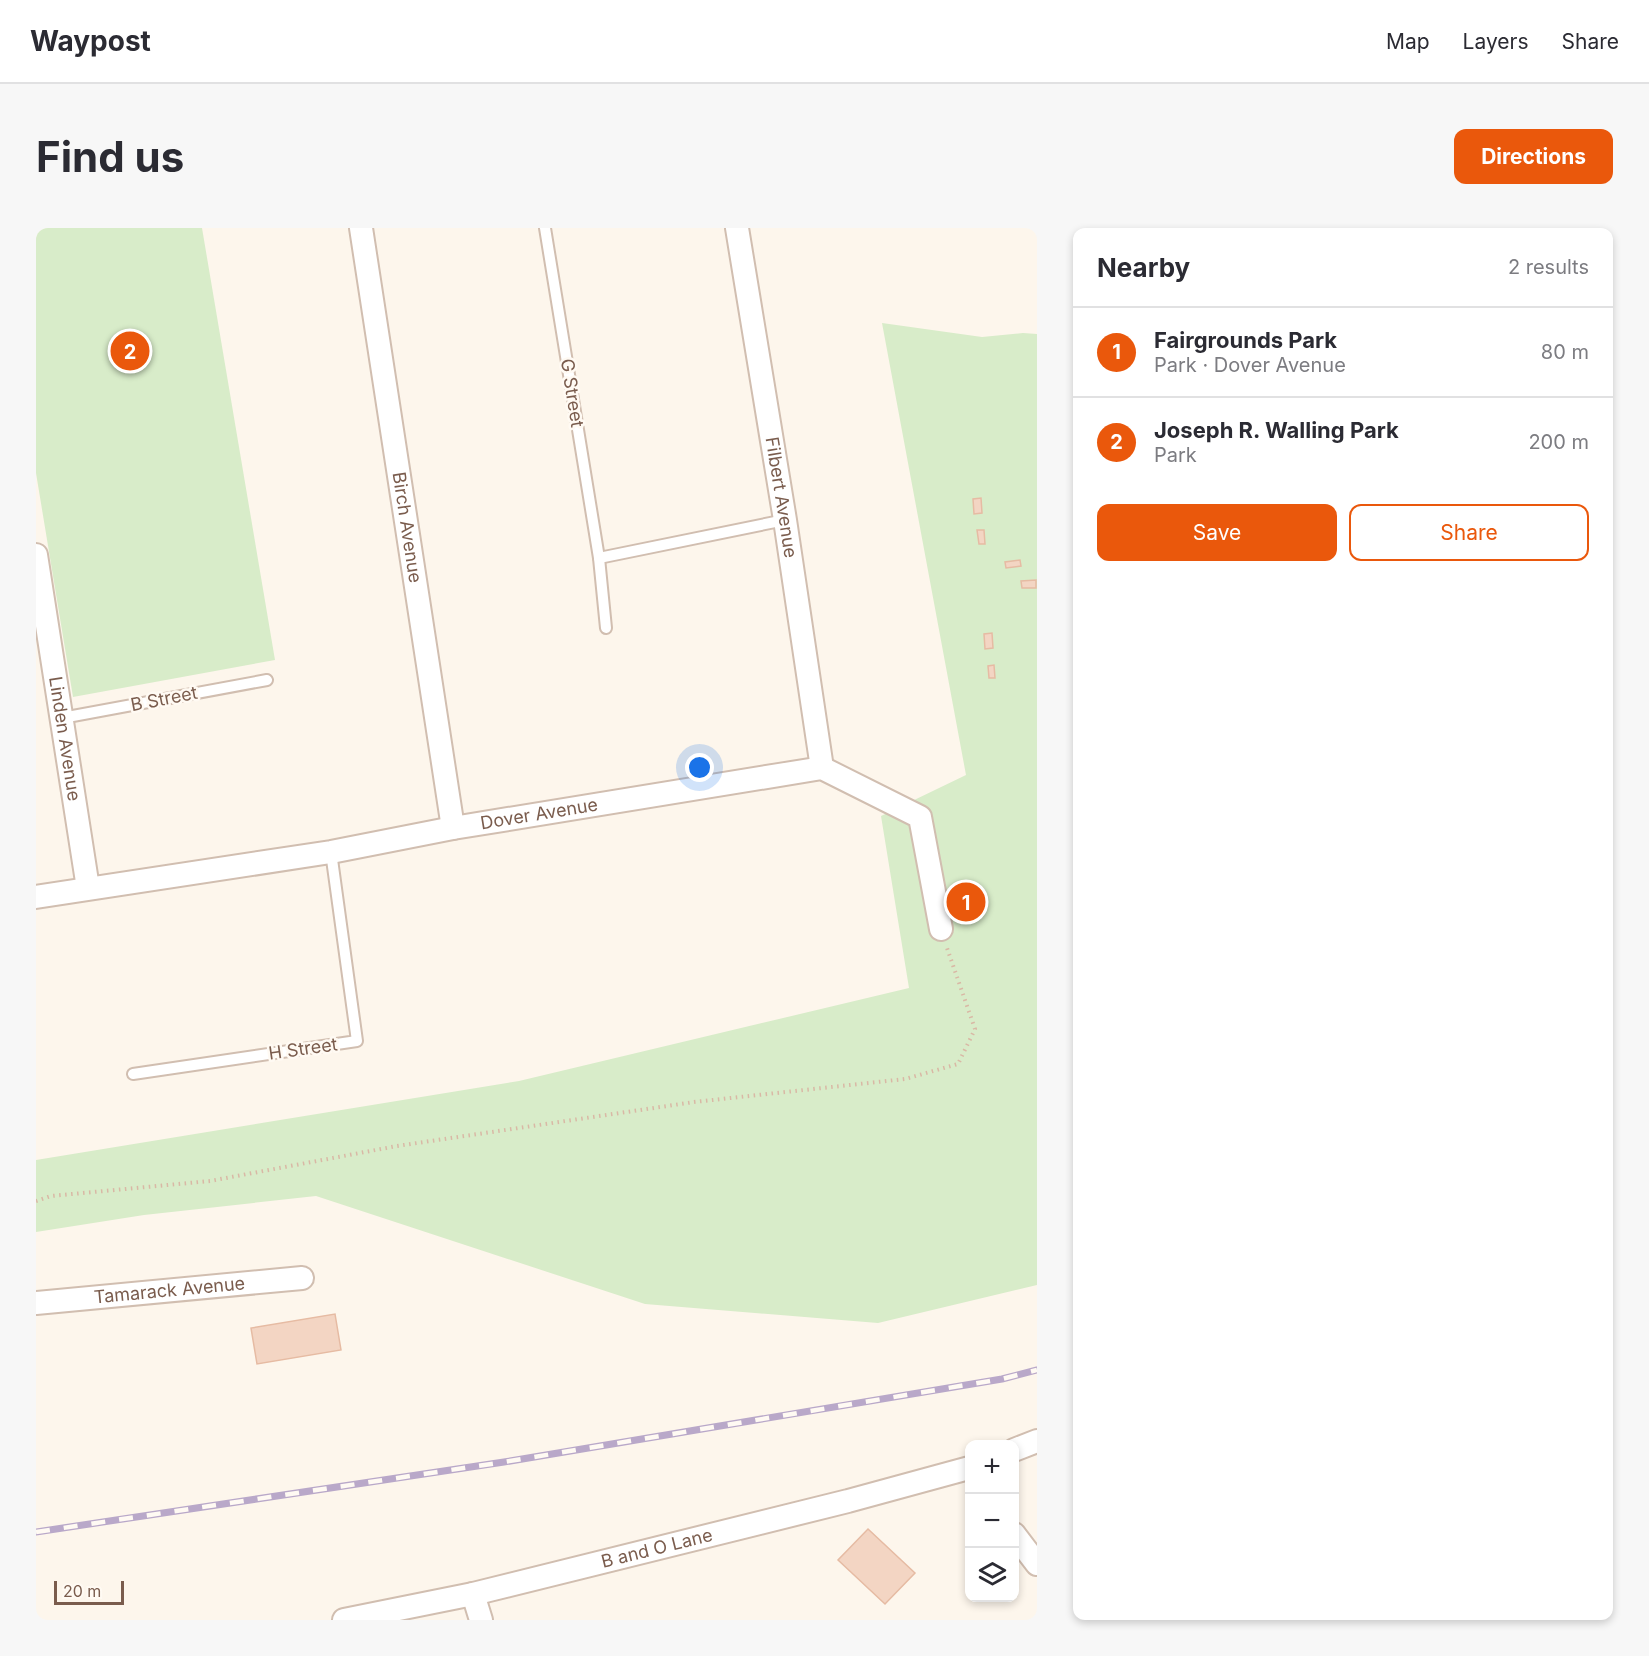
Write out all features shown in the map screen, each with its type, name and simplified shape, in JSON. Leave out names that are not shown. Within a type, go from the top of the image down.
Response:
[{"type":"street","name":"Birch Avenue","points":[[361,228],[453,828]]},
{"type":"street","name":"Filbert Avenue","points":[[737,228],[785,520],[822,768]]},
{"type":"street","name":"Linden Avenue","points":[[36,555],[88,888]]},
{"type":"street","name":"Dover Avenue","points":[[36,897],[331,852],[453,828],[822,768]]},
{"type":"street","points":[[822,768],[920,817],[941,929]]},
{"type":"street","name":"Tamarack Avenue","points":[[36,1303],[302,1278]]},
{"type":"street","points":[[1019,1448],[1037,1441]]},
{"type":"street","name":"B and O Lane","points":[[344,1620],[473,1594],[965,1471]]},
{"type":"street","points":[[1019,1541],[1037,1564]]},
{"type":"street","points":[[473,1594],[481,1620]]},
{"type":"lane","name":"G Street","points":[[545,228],[599,558],[606,628]]},
{"type":"lane","points":[[599,558],[785,520]]},
{"type":"lane","name":"B Street","points":[[62,718],[267,680]]},
{"type":"lane","name":"H Street","points":[[133,1074],[357,1041],[331,852]]},
{"type":"path","points":[[36,1201],[51,1196],[210,1181],[398,1146],[694,1102],[905,1079],[958,1064],[975,1029],[941,929]]},
{"type":"green space","points":[[36,228],[202,228],[275,660],[73,697],[36,473]]},
{"type":"green space","points":[[882,323],[982,337],[1037,334],[1037,1285],[878,1323],[645,1304],[316,1196],[144,1215],[36,1232],[36,1160],[519,1081],[909,988],[881,816],[966,775]]},
{"type":"building","points":[[981,498],[982,513],[974,514],[973,499]]},
{"type":"building","points":[[977,530],[984,530],[985,544],[979,544]]},
{"type":"building","points":[[1020,560],[1021,566],[1006,568],[1005,562]]},
{"type":"building","points":[[1036,580],[1036,588],[1022,588],[1021,581]]},
{"type":"building","points":[[992,633],[993,648],[985,649],[984,634]]},
{"type":"building","points":[[994,665],[995,678],[989,678],[988,666]]},
{"type":"building","points":[[335,1314],[341,1350],[257,1364],[251,1328]]},
{"type":"building","points":[[868,1529],[915,1573],[885,1604],[838,1560]]},
{"type":"railway","points":[[36,1532],[504,1462],[1002,1379],[1037,1370]]},
{"type":"place","name":"Joseph R. Walling Park","points":[[130,351]]},
{"type":"place","name":"Fairgrounds Park","points":[[966,902]]}]
